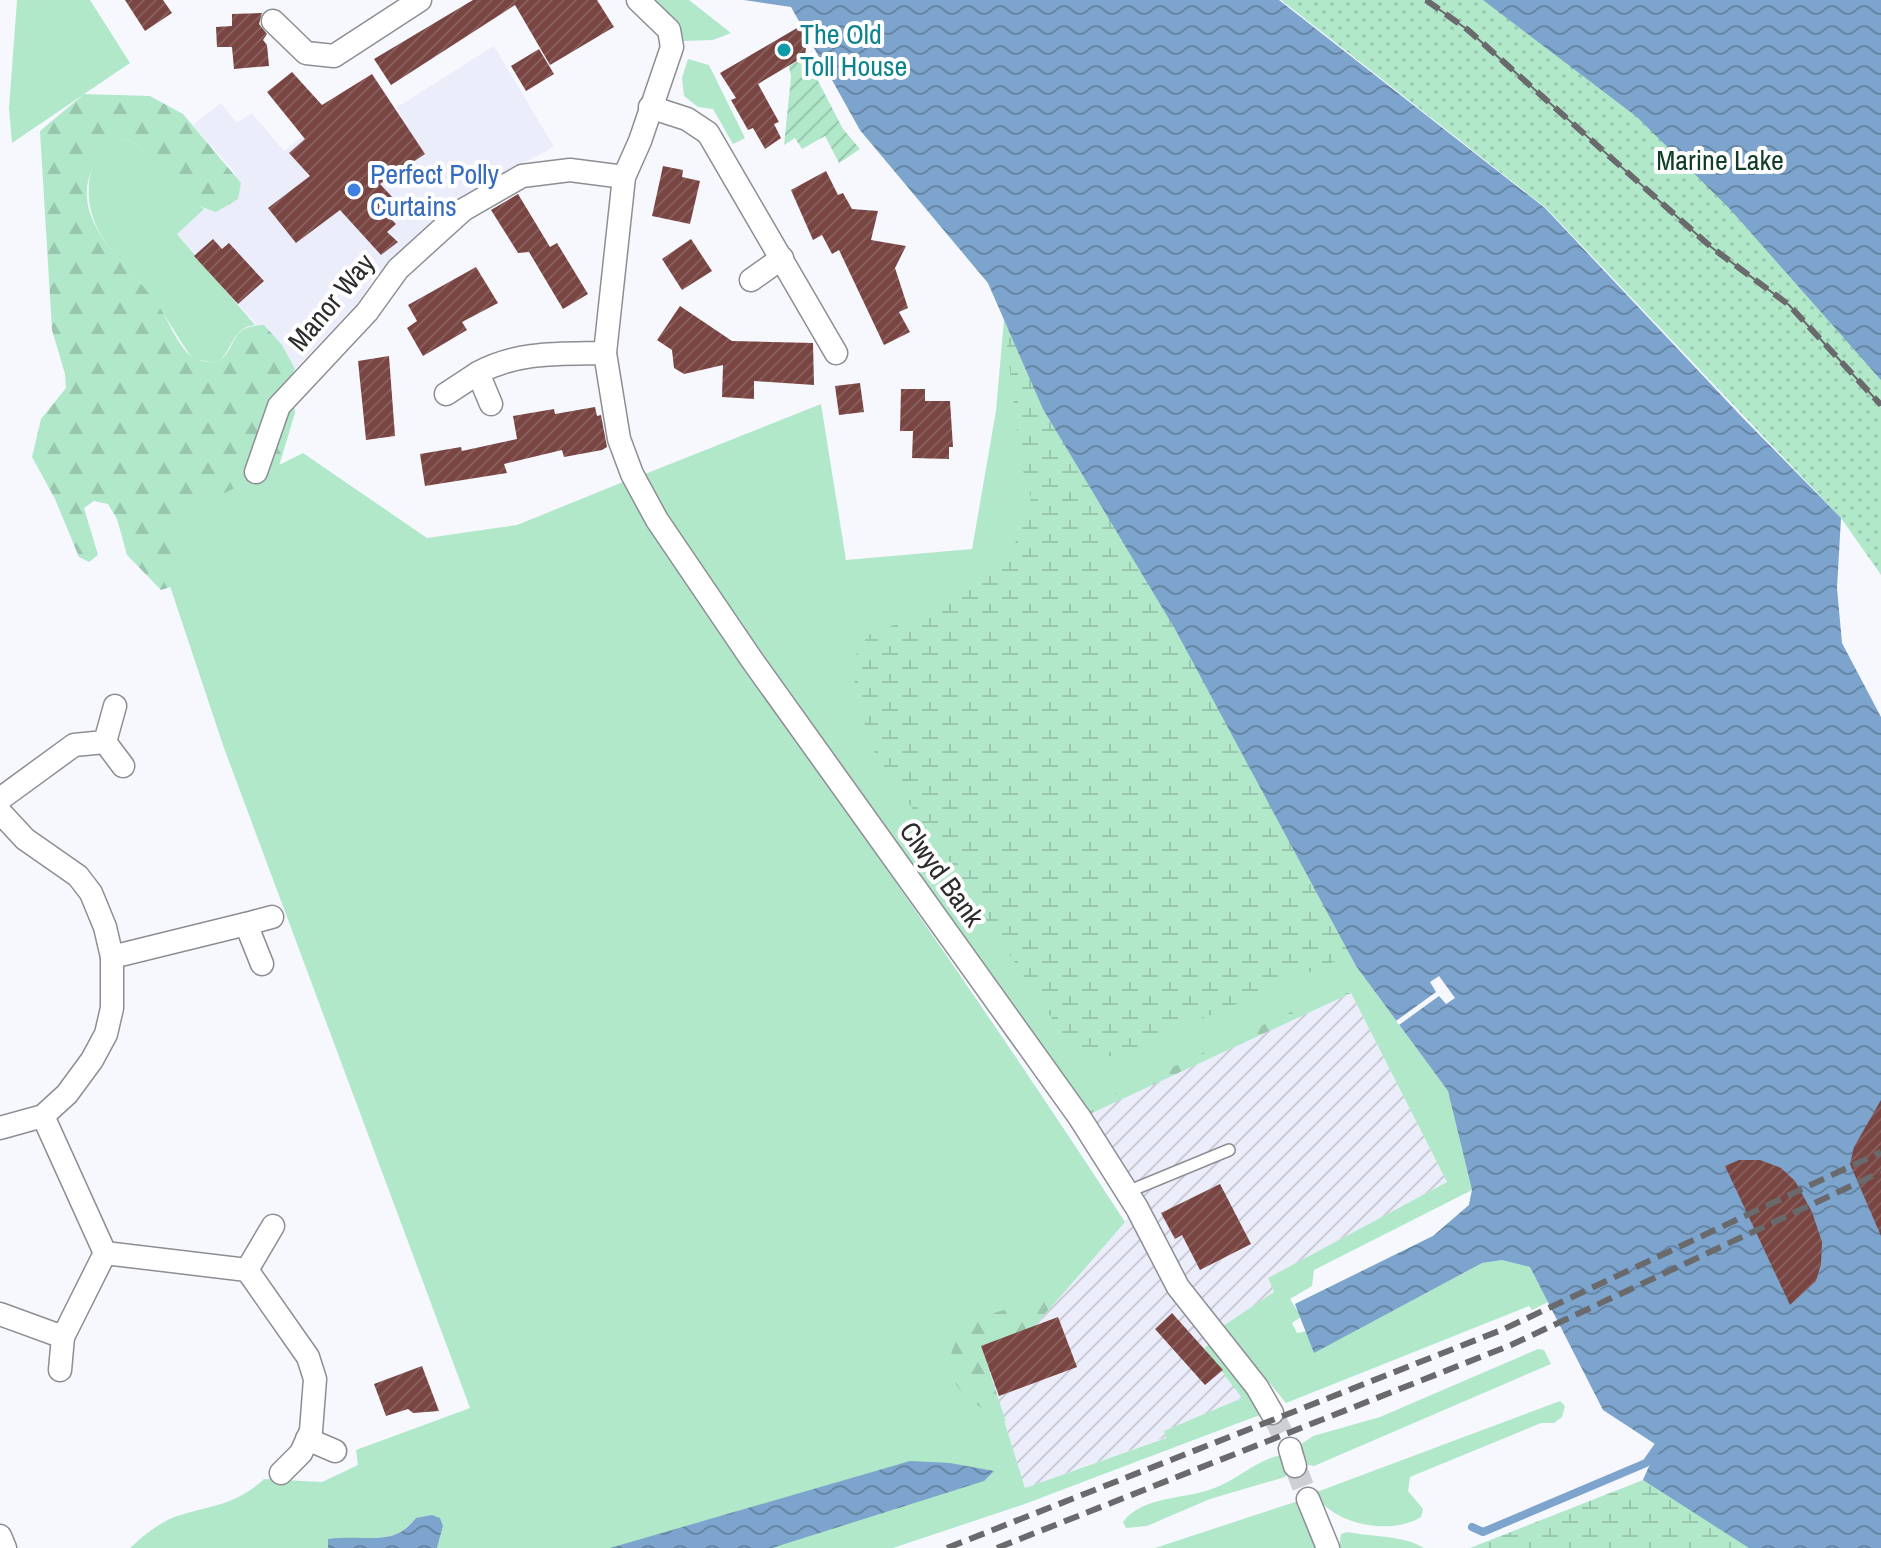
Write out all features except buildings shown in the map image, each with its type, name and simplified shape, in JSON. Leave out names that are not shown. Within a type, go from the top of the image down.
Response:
[{"type":"street","points":[[273,21],[306,53],[334,56],[420,0]]},
{"type":"street","name":"Clwyd Bank","points":[[638,0],[669,30],[672,47],[640,141],[624,177],[605,353],[619,439],[632,474],[657,520],[761,673],[1080,1118],[1127,1192],[1178,1287],[1257,1387],[1272,1413]]},
{"type":"street","points":[[650,107],[687,119],[708,133],[836,353]]},
{"type":"street","name":"Manor Way","points":[[256,472],[279,406],[367,312],[398,269],[463,210],[522,176],[570,170],[624,177]]},
{"type":"street","points":[[751,280],[782,258]]},
{"type":"street","points":[[446,394],[499,362],[527,356],[605,353]]},
{"type":"street","points":[[478,373],[491,404]]},
{"type":"street","points":[[105,742],[115,706]]},
{"type":"street","points":[[105,742],[123,766]]},
{"type":"street","points":[[0,799],[74,745],[105,742]]},
{"type":"street","points":[[0,812],[25,839],[78,876],[91,893],[105,927],[112,957],[112,1008],[106,1034],[92,1060],[67,1094],[43,1116],[0,1128]]},
{"type":"street","points":[[112,957],[272,917]]},
{"type":"street","points":[[246,924],[262,964]]},
{"type":"street","points":[[43,1116],[105,1253]]},
{"type":"street","points":[[247,1270],[273,1226]]},
{"type":"street","points":[[105,1253],[247,1270],[308,1357],[315,1379],[315,1402],[307,1439],[301,1453],[281,1473]]},
{"type":"street","points":[[60,1370],[63,1337],[105,1253]]},
{"type":"street","points":[[0,1314],[63,1337]]},
{"type":"street","points":[[307,1439],[335,1451]]},
{"type":"street","points":[[1308,1499],[1328,1548]]},
{"type":"street","points":[[0,1536],[5,1548]]},
{"type":"lane","points":[[1127,1192],[1229,1150]]},
{"type":"shaded area","points":[[494,46],[554,147],[485,183],[435,219],[372,280],[359,302],[295,369],[177,233],[204,209],[216,212],[235,173],[193,125],[221,103],[237,123],[252,113],[284,151],[325,119],[355,153],[402,118],[397,107]]},
{"type":"shaded area","points":[[1351,993],[1447,1182],[1268,1278],[1274,1292],[1223,1326],[1204,1348],[1243,1398],[1164,1431],[1167,1437],[1025,1488],[981,1346],[1034,1327],[1136,1208],[1080,1118]]},
{"type":"green space","points":[[17,0],[90,0],[130,63],[12,143],[9,108]]},
{"type":"green space","points":[[656,0],[689,0],[731,33],[713,40],[684,41],[676,20]]},
{"type":"green space","name":"Marine Lake","points":[[1281,0],[1881,0],[1881,575],[1841,518],[1546,208]]},
{"type":"green space","points":[[805,56],[843,129],[860,149],[839,163],[825,136],[802,149],[795,138],[784,145],[791,77],[789,66]]},
{"type":"green space","points":[[688,59],[709,65],[745,138],[733,144],[713,109],[698,107],[684,96],[682,78]]},
{"type":"green space","points":[[833,80],[873,85],[1138,435],[1548,1302],[1530,1267],[1502,1260],[1482,1263],[1314,1353],[1295,1304],[1433,1236],[1469,1205],[1472,1190],[1448,1091],[1350,955],[1115,1056],[1077,1056],[872,748],[856,697],[852,662],[868,635],[922,614],[981,584],[1013,549],[1031,498],[1021,464],[1004,319],[988,283],[860,130]]},
{"type":"green space","points":[[84,94],[150,96],[183,114],[241,183],[238,199],[216,212],[180,192],[133,141],[110,144],[95,163],[88,184],[88,203],[94,222],[117,257],[158,305],[182,346],[194,358],[216,363],[244,329],[264,325],[282,345],[295,369],[291,378],[295,413],[279,466],[174,518],[169,541],[181,577],[177,585],[161,590],[127,555],[117,519],[108,504],[94,501],[84,508],[98,555],[89,562],[79,557],[55,499],[32,457],[41,419],[66,388],[52,330],[40,131]]},
{"type":"green space","points":[[113,140],[133,141],[178,189],[204,209],[177,234],[255,325],[241,330],[216,363],[193,359],[144,287],[109,247],[93,218],[89,201],[92,170],[96,159]]},
{"type":"green space","points":[[1004,319],[1356,966],[1448,1091],[1472,1190],[1314,1270],[1312,1286],[1290,1299],[1301,1317],[1292,1323],[1297,1333],[1307,1331],[1315,1352],[1482,1263],[1502,1260],[1530,1267],[1548,1302],[1532,1310],[1529,1306],[1286,1403],[1223,1326],[1274,1292],[1268,1278],[1447,1182],[1351,993],[1085,1116],[668,518],[645,474],[821,404],[846,560],[972,549],[996,411]]},
{"type":"green space","points":[[303,453],[427,538],[517,525],[623,482],[1125,1222],[1034,1327],[981,1346],[1025,1488],[1166,1438],[1164,1431],[1242,1398],[1204,1348],[1212,1342],[1265,1413],[1022,1505],[893,1548],[437,1548],[443,1526],[416,1518],[388,1537],[328,1540],[328,1548],[130,1548],[169,1519],[236,1498],[264,1479],[322,1482],[358,1465],[356,1450],[470,1408],[224,748],[151,529]]},
{"type":"green space","points":[[1332,993],[1351,993],[1085,1116],[1108,1097]]},
{"type":"green space","points":[[1038,1298],[1051,1307],[1033,1327],[981,1346],[1006,1422],[974,1403],[957,1386],[950,1364],[952,1351],[958,1336],[968,1325],[984,1316]]},
{"type":"green space","points":[[1538,1349],[1544,1350],[1551,1364],[1314,1466],[1304,1464],[1297,1447],[1313,1436],[1380,1417]]},
{"type":"green space","points":[[1560,1401],[1565,1406],[1562,1417],[1554,1423],[1541,1423],[1410,1477],[1408,1491],[1423,1509],[1421,1517],[1409,1523],[1379,1526],[1348,1520],[1323,1504],[1314,1493]]},
{"type":"green space","points":[[1658,1446],[1865,1548],[1470,1548],[1643,1480]]},
{"type":"green space","points":[[1281,1455],[1288,1473],[1285,1477],[1210,1499],[1147,1526],[1126,1528],[1123,1522],[1151,1503],[1219,1486]]},
{"type":"green space","points":[[1298,1501],[1317,1548],[1155,1548]]},
{"type":"green space","points":[[1347,1532],[1397,1539],[1424,1548],[1339,1548],[1341,1534]]},
{"type":"water","points":[[744,0],[1279,0],[1545,208],[1841,518],[1837,588],[1842,643],[1881,717],[1881,1548],[1749,1548],[1643,1480],[1658,1446],[1603,1410],[1530,1267],[1502,1260],[1482,1263],[1314,1353],[1295,1304],[1433,1236],[1469,1205],[1472,1190],[1448,1091],[1356,966],[1175,629],[1043,409],[988,283],[860,130],[791,7]]},
{"type":"water","name":"Marine Lake","points":[[1483,0],[1881,0],[1881,380],[1729,208],[1637,117]]},
{"type":"water","points":[[910,1461],[950,1463],[994,1471],[984,1481],[772,1548],[610,1548]]},
{"type":"water","points":[[432,1515],[440,1518],[443,1526],[437,1548],[328,1548],[328,1539],[389,1537],[416,1518]]},
{"type":"pier","points":[[1439,976],[1455,998],[1446,1004],[1439,996],[1399,1025],[1396,1021],[1436,992],[1430,982]]},
{"type":"waterway","points":[[1472,1527],[1483,1532],[1646,1463],[1658,1446]]},
{"type":"tunnel","points":[[1272,1413],[1290,1449]]},
{"type":"tunnel","points":[[1295,1466],[1308,1499]]},
{"type":"tram line","points":[[1426,0],[1468,30],[1711,247],[1789,305],[1881,405]]},
{"type":"railway","points":[[1426,0],[1468,30],[1711,247],[1789,305],[1881,405]]},
{"type":"railway","points":[[947,1548],[1504,1329],[1881,1152]]},
{"type":"railway","points":[[997,1548],[1511,1345],[1881,1172]]},
{"type":"place","name":"The Old Toll House","points":[[784,50]]},
{"type":"place","name":"Perfect Polly Curtains","points":[[354,190]]}]
